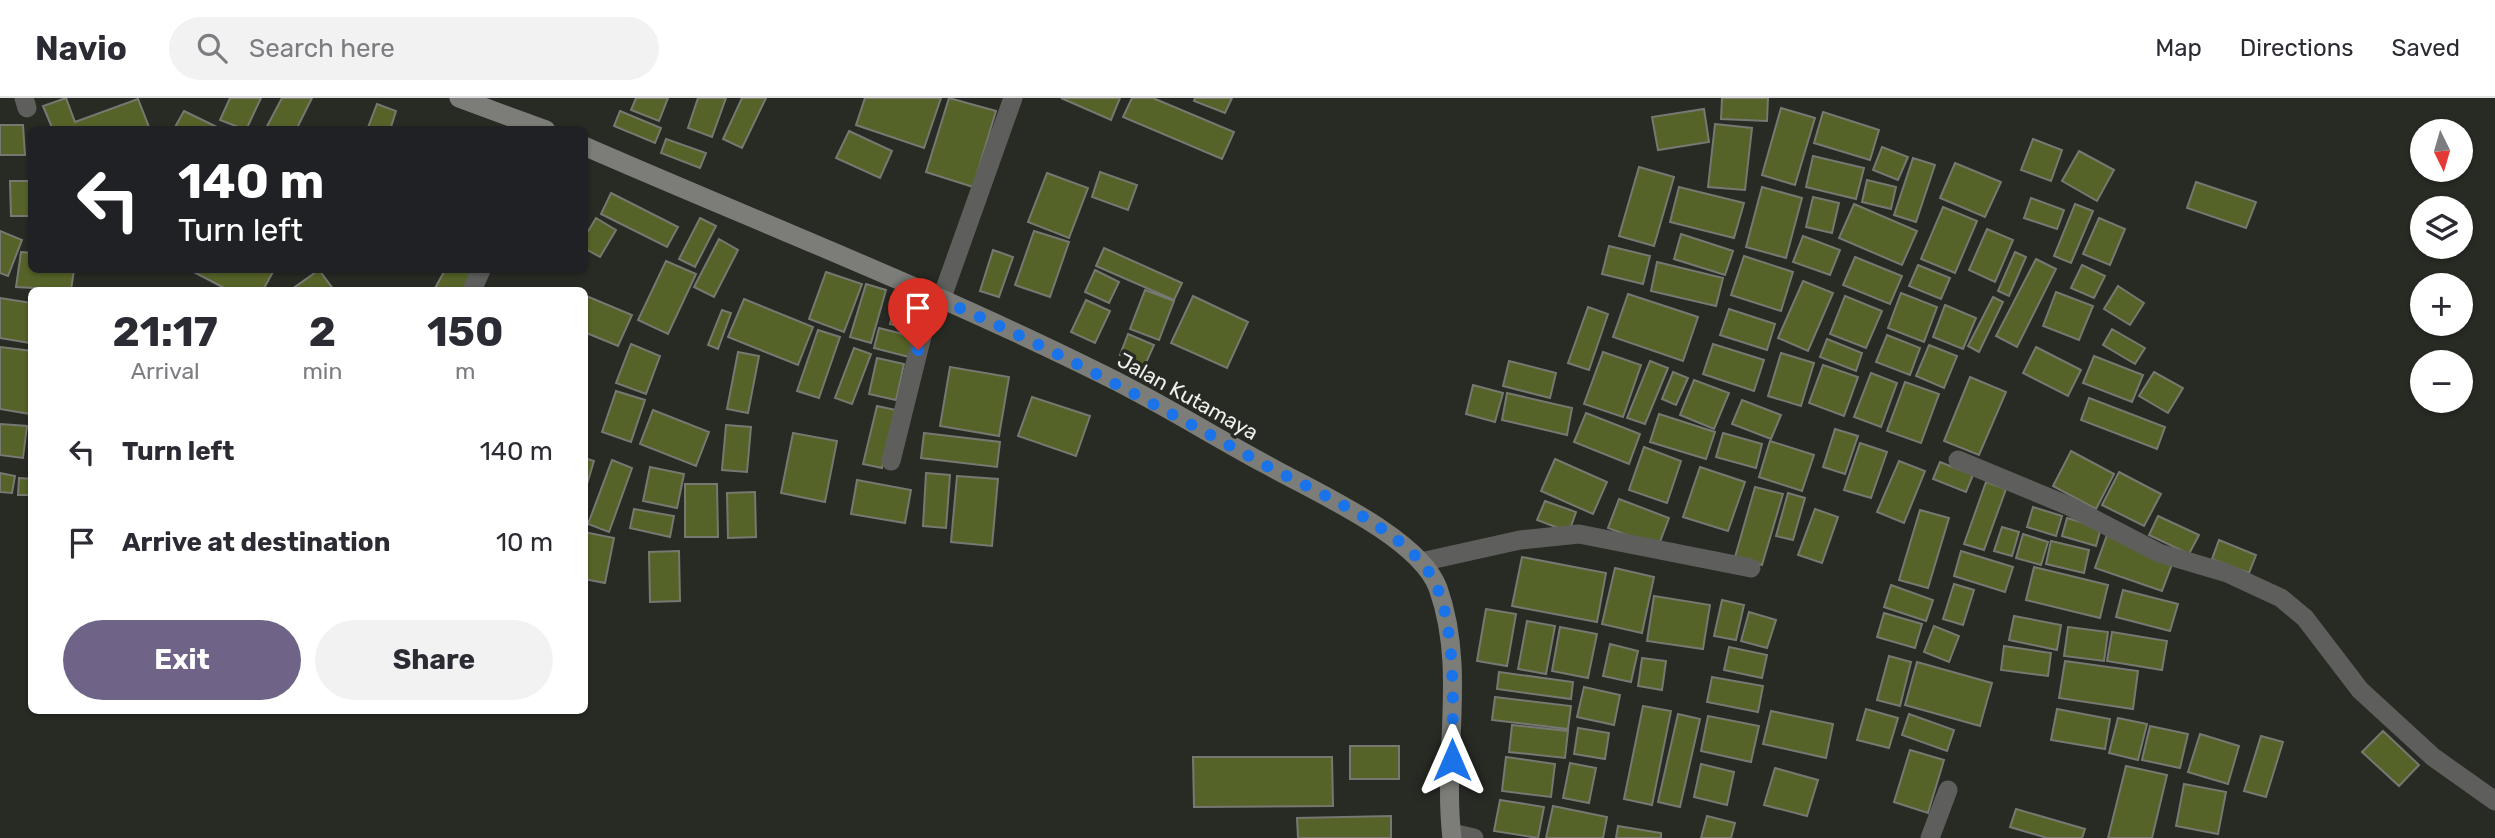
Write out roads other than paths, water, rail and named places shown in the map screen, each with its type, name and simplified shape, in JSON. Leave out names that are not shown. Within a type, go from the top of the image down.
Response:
[{"type":"main road","points":[[459,98],[533,126]]},
{"type":"main road","name":"Jalan Kutamaya","points":[[588,148],[937,298],[1107,376],[1330,498],[1396,539],[1422,562],[1438,588],[1453,663],[1452,835]]},
{"type":"street","points":[[891,461],[937,298],[1013,98]]},
{"type":"street","points":[[1958,460],[2069,506],[2159,553],[2227,573],[2281,598],[2305,618],[2360,690],[2433,757],[2495,801]]},
{"type":"street","points":[[1422,562],[1520,540],[1579,534],[1751,568]]},
{"type":"street","points":[[1930,838],[1948,790]]},
{"type":"street","points":[[1452,835],[1474,838]]}]
